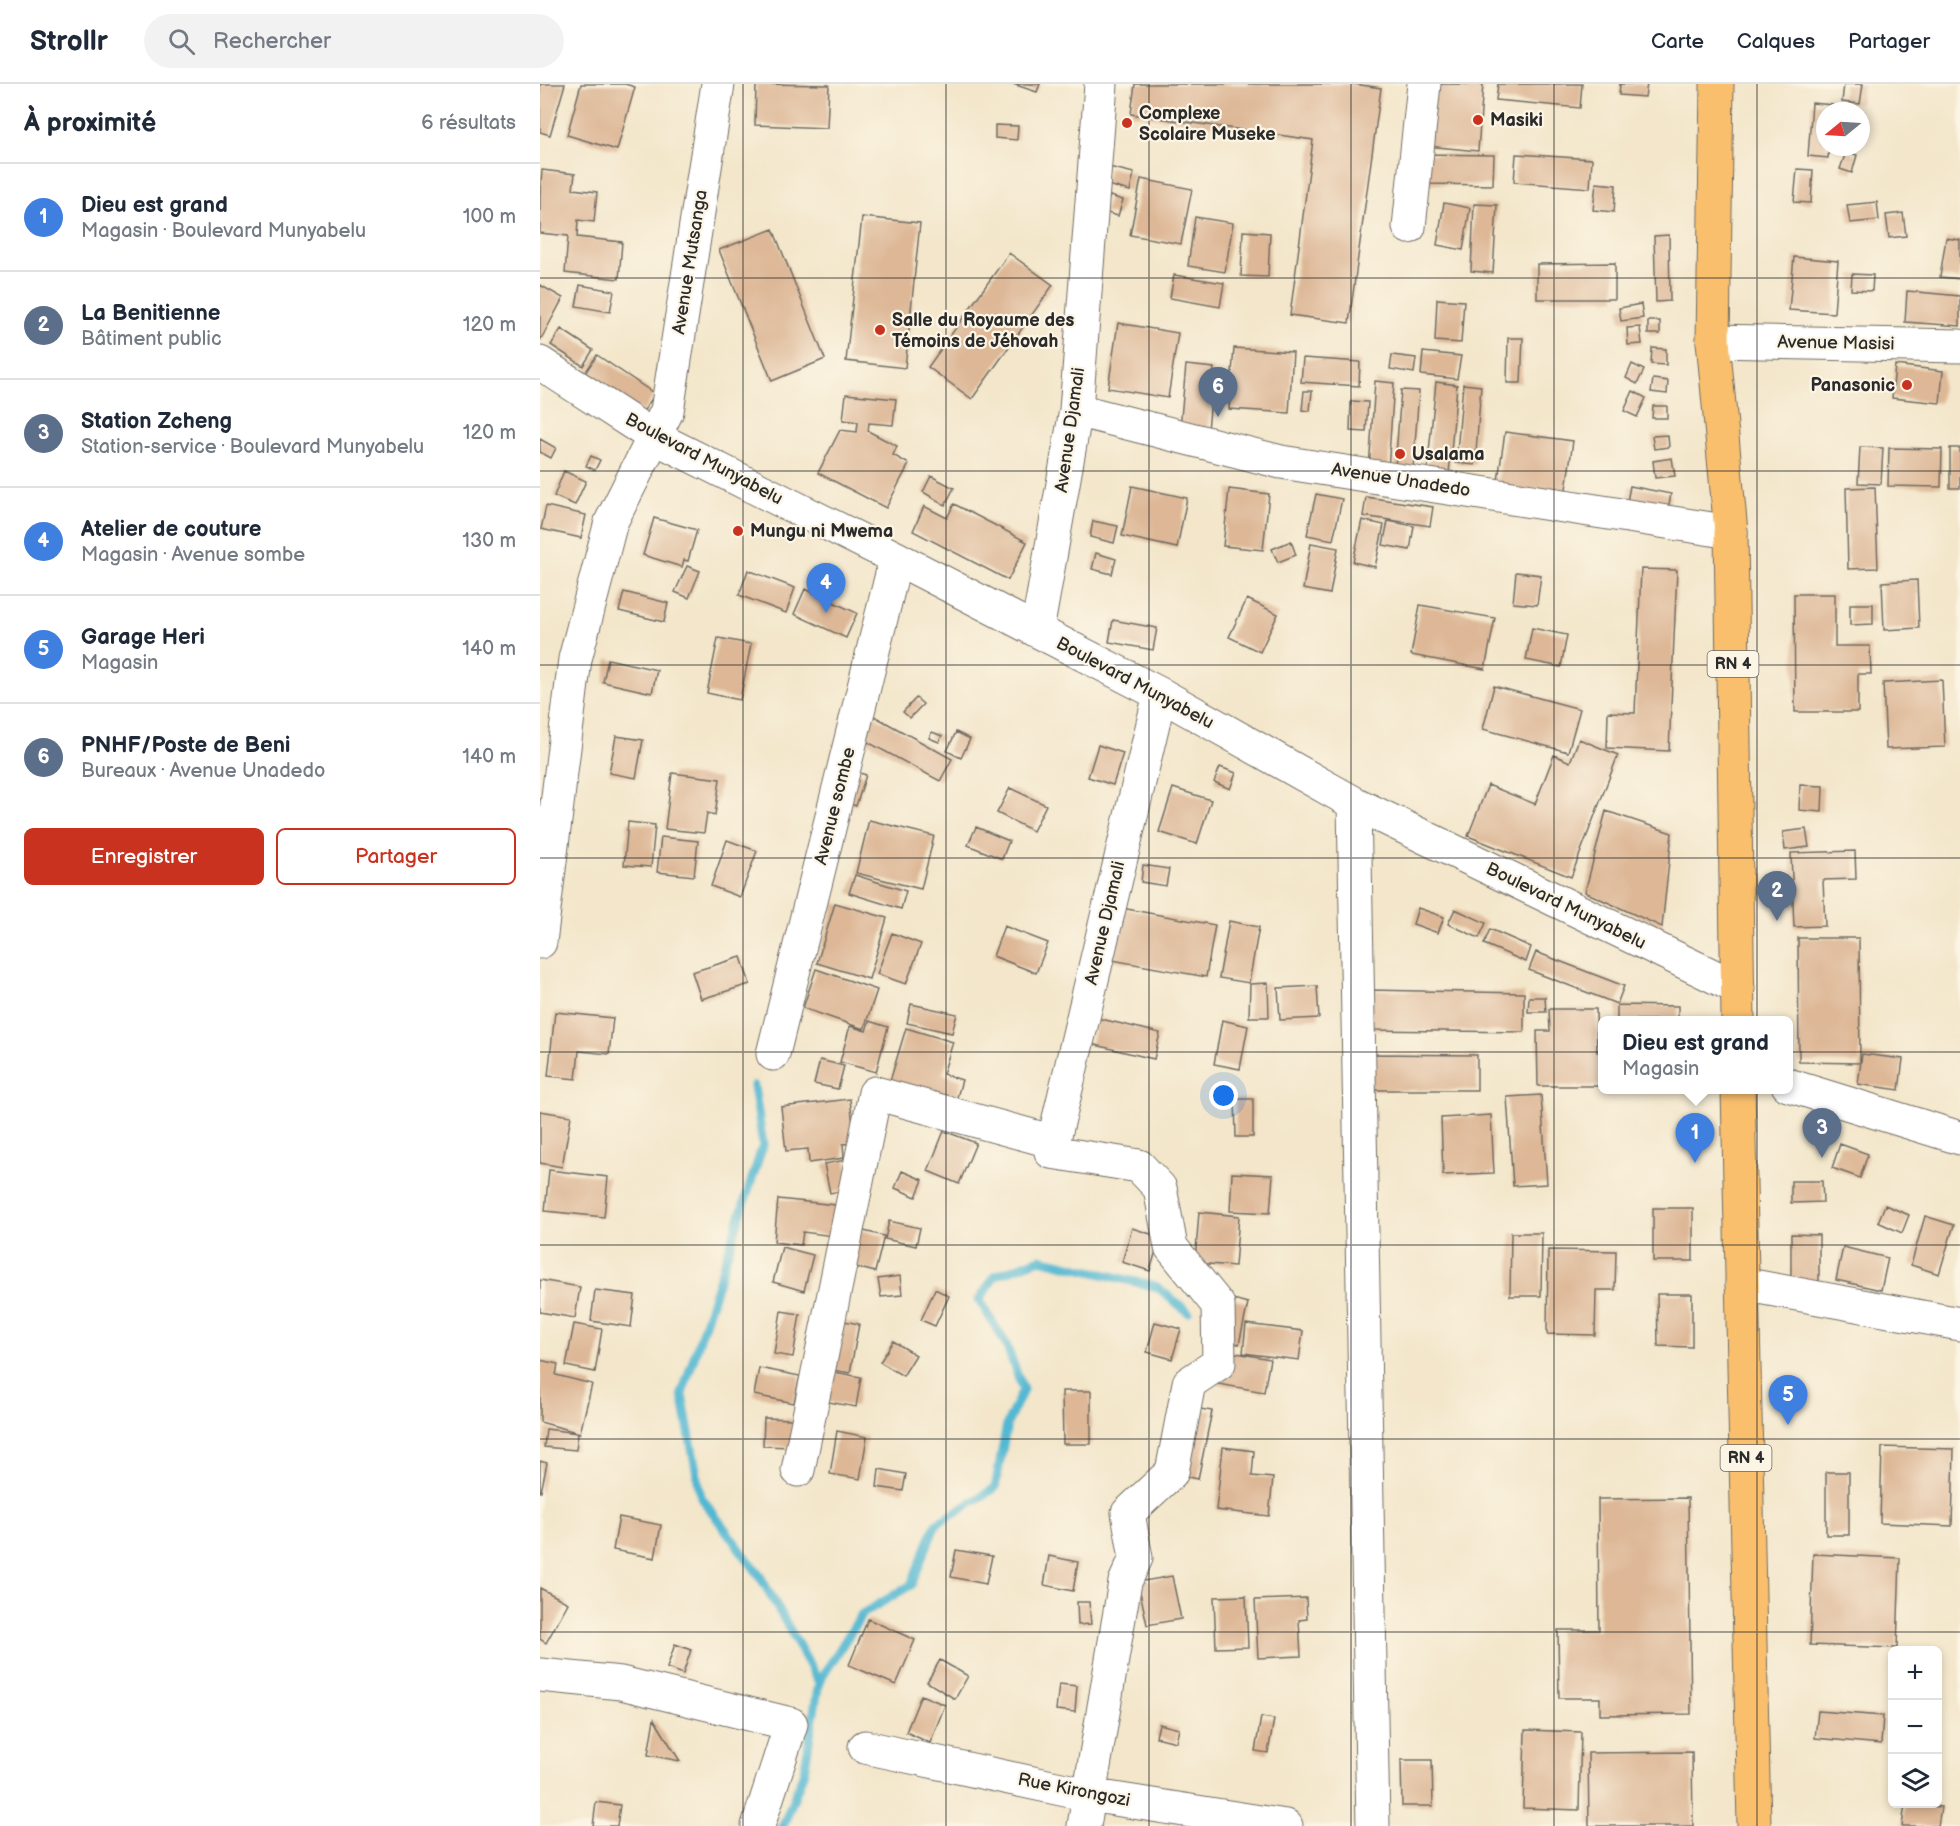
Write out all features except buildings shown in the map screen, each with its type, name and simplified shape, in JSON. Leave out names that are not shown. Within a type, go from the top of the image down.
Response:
[{"type":"highway","name":"RN 4","points":[[1717,84],[1713,340],[1731,532],[1738,1016]]},
{"type":"highway","name":"RN 4","points":[[1738,1094],[1754,1826]]},
{"type":"street","name":"Avenue Mutsanga","points":[[540,942],[575,660],[611,522],[667,411],[717,84]]},
{"type":"street","name":"Avenue Djamali","points":[[1037,631],[1076,410],[1101,84]]},
{"type":"street","points":[[1409,227],[1424,84]]},
{"type":"street","name":"Avenue Masisi","points":[[1713,340],[1960,346]]},
{"type":"street","name":"Boulevard Munyabelu","points":[[540,363],[654,437],[1160,694],[1354,803],[1738,988]]},
{"type":"street","name":"Avenue Unadedo","points":[[1076,410],[1281,462],[1731,532]]},
{"type":"street","name":"Avenue sombe","points":[[773,1054],[896,558]]},
{"type":"street","name":"Avenue Djamali","points":[[1052,1147],[1160,694]]},
{"type":"street","points":[[1354,803],[1373,1826]]},
{"type":"street","points":[[1793,1087],[1960,1138]]},
{"type":"street","points":[[798,1470],[875,1093],[1052,1147],[1139,1166],[1160,1188],[1171,1247],[1218,1305],[1219,1363],[1189,1383],[1172,1472],[1128,1513],[1136,1558],[1125,1582],[1087,1810]]},
{"type":"street","points":[[1742,1284],[1960,1324]]},
{"type":"street","points":[[540,1675],[621,1683],[791,1724],[758,1826]]},
{"type":"street","name":"Rue Kirongozi","points":[[865,1747],[1087,1810],[1286,1826]]},
{"type":"waterway","points":[[754,1086],[763,1145],[682,1394],[701,1497],[760,1576],[819,1682],[804,1772],[783,1826]]},
{"type":"waterway","points":[[819,1682],[862,1614],[911,1585],[936,1524],[995,1488],[1007,1424],[1023,1390],[1006,1344],[979,1300],[995,1276],[1040,1259],[1157,1287],[1188,1312]]},
{"type":"place","name":"Masiki","points":[[1478,120]]},
{"type":"place","name":"Complexe Scolaire Museke","points":[[1127,123]]},
{"type":"place","name":"Salle du Royaume des Témoins de Jéhovah","points":[[880,330]]},
{"type":"place","name":"Panasonic","points":[[1907,385]]},
{"type":"place","name":"PNHF/Poste de Beni","points":[[1218,417]]},
{"type":"place","name":"Usalama","points":[[1400,454]]},
{"type":"place","name":"Mungu ni Mwema","points":[[738,531]]},
{"type":"place","name":"Atelier de couture","points":[[826,613]]},
{"type":"place","name":"La Benitienne","points":[[1777,921]]},
{"type":"place","name":"Station Zcheng","points":[[1822,1158]]},
{"type":"place","name":"Dieu est grand","points":[[1695,1163]]},
{"type":"place","name":"Garage Heri","points":[[1788,1425]]}]
